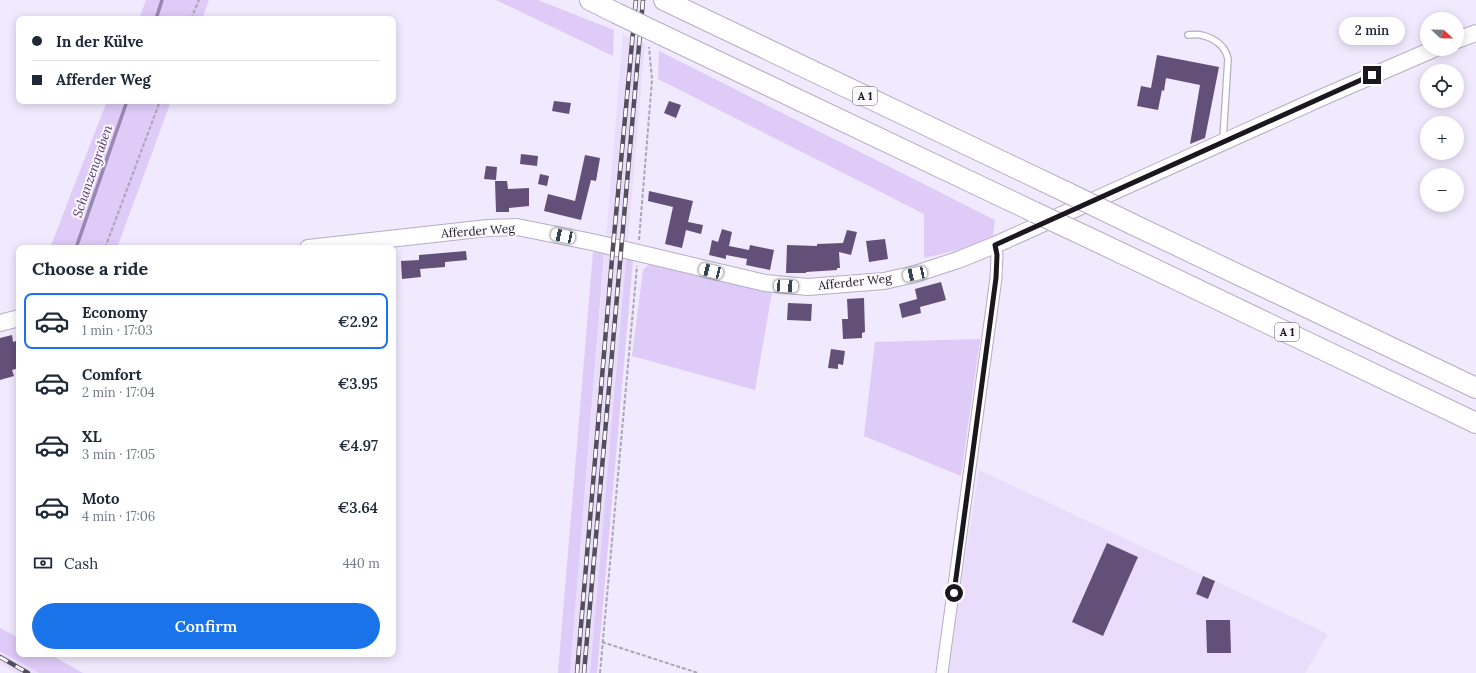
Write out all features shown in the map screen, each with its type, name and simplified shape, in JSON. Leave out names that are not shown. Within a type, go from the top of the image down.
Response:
[{"type":"highway","name":"A 1","points":[[590,0],[616,13],[655,39],[1034,212],[1476,423]]},
{"type":"highway","name":"A 1","points":[[664,0],[1476,388]]},
{"type":"street","points":[[1464,37],[1476,33]]},
{"type":"street","name":"Afferder Weg","points":[[335,245],[503,226],[543,232],[765,283],[808,287],[884,281],[915,274],[958,260],[995,245],[1420,55]]},
{"type":"street","points":[[942,673],[996,278],[997,255],[995,245]]},
{"type":"street","points":[[0,323],[16,319]]},
{"type":"lane","points":[[1188,35],[1198,34],[1214,40],[1227,52],[1228,59],[1223,142]]},
{"type":"path","points":[[192,16],[199,0]]},
{"type":"path","points":[[600,673],[638,253],[655,39]]},
{"type":"path","points":[[106,245],[159,104]]},
{"type":"path","points":[[602,642],[698,673]]},
{"type":"shaded area","points":[[146,0],[209,0],[203,16],[140,16]]},
{"type":"shaded area","points":[[496,0],[538,0],[614,30],[613,56]]},
{"type":"shaded area","points":[[623,34],[645,44],[590,673],[570,673]]},
{"type":"shaded area","points":[[659,51],[995,220],[992,242],[924,258],[924,214],[658,79]]},
{"type":"shaded area","points":[[106,104],[170,104],[118,245],[51,245]]},
{"type":"shaded area","points":[[593,252],[604,254],[570,673],[558,673]]},
{"type":"shaded area","points":[[626,259],[633,260],[597,673],[590,673]]},
{"type":"shaded area","points":[[651,263],[772,292],[755,390],[632,356],[643,270]]},
{"type":"shaded area","points":[[980,339],[961,476],[864,436],[875,342]]},
{"type":"shaded area","points":[[979,470],[1328,634],[1305,673],[947,673]]},
{"type":"shaded area","points":[[0,628],[16,636],[16,657],[54,657],[83,673],[39,673],[0,651]]},
{"type":"shaded area","points":[[0,651],[39,673],[17,673],[0,664]]},
{"type":"building","points":[[1157,55],[1219,67],[1205,138],[1190,144],[1200,85],[1166,78],[1164,91],[1162,90],[1158,110],[1137,106],[1141,86],[1151,88]]},
{"type":"building","points":[[554,101],[571,103],[569,114],[552,111]]},
{"type":"building","points":[[669,101],[681,105],[676,118],[664,113]]},
{"type":"building","points":[[521,154],[538,156],[537,166],[520,164]]},
{"type":"building","points":[[585,155],[600,158],[596,181],[591,180],[581,220],[544,211],[548,194],[575,201]]},
{"type":"building","points":[[486,166],[497,167],[496,180],[484,179]]},
{"type":"building","points":[[540,174],[549,176],[547,186],[538,184]]},
{"type":"building","points":[[495,181],[507,181],[508,189],[529,188],[529,206],[509,208],[509,212],[496,212]]},
{"type":"building","points":[[649,191],[693,201],[688,222],[703,225],[701,234],[686,230],[682,248],[665,244],[673,207],[648,201]]},
{"type":"building","points":[[722,229],[732,232],[729,246],[749,250],[750,245],[774,250],[770,270],[746,265],[747,259],[726,255],[726,259],[709,255],[712,240],[718,242]]},
{"type":"building","points":[[847,230],[857,232],[851,255],[839,252],[840,268],[837,268],[837,270],[806,273],[786,273],[787,245],[817,246],[817,244],[843,243]]},
{"type":"building","points":[[885,239],[888,259],[869,262],[866,241]]},
{"type":"building","points":[[466,251],[467,260],[445,262],[445,267],[420,269],[421,277],[402,279],[401,261],[419,260],[419,255]]},
{"type":"building","points":[[941,282],[946,300],[920,307],[921,313],[902,318],[899,304],[917,299],[915,289]]},
{"type":"building","points":[[864,298],[865,332],[862,333],[862,338],[843,339],[842,319],[848,319],[847,299]]},
{"type":"building","points":[[788,303],[812,304],[811,321],[787,320]]},
{"type":"building","points":[[12,335],[13,342],[16,341],[16,369],[12,370],[14,376],[0,380],[0,338]]},
{"type":"building","points":[[831,349],[845,351],[843,365],[838,364],[838,369],[828,368]]},
{"type":"building","points":[[1107,543],[1138,557],[1103,636],[1072,622]]},
{"type":"building","points":[[1203,576],[1215,581],[1208,599],[1196,594]]},
{"type":"building","points":[[1206,620],[1230,620],[1231,653],[1207,653]]},
{"type":"waterway","name":"Schanzengraben","points":[[157,16],[162,0]]},
{"type":"waterway","name":"Schanzengraben","points":[[77,245],[126,104]]},
{"type":"railway","points":[[577,673],[613,247],[636,0]]},
{"type":"railway","points":[[584,673],[643,0]]},
{"type":"railway","points":[[0,657],[28,673]]},
{"type":"route","points":[[954,593],[996,278],[997,255],[995,245],[1372,75]]}]
